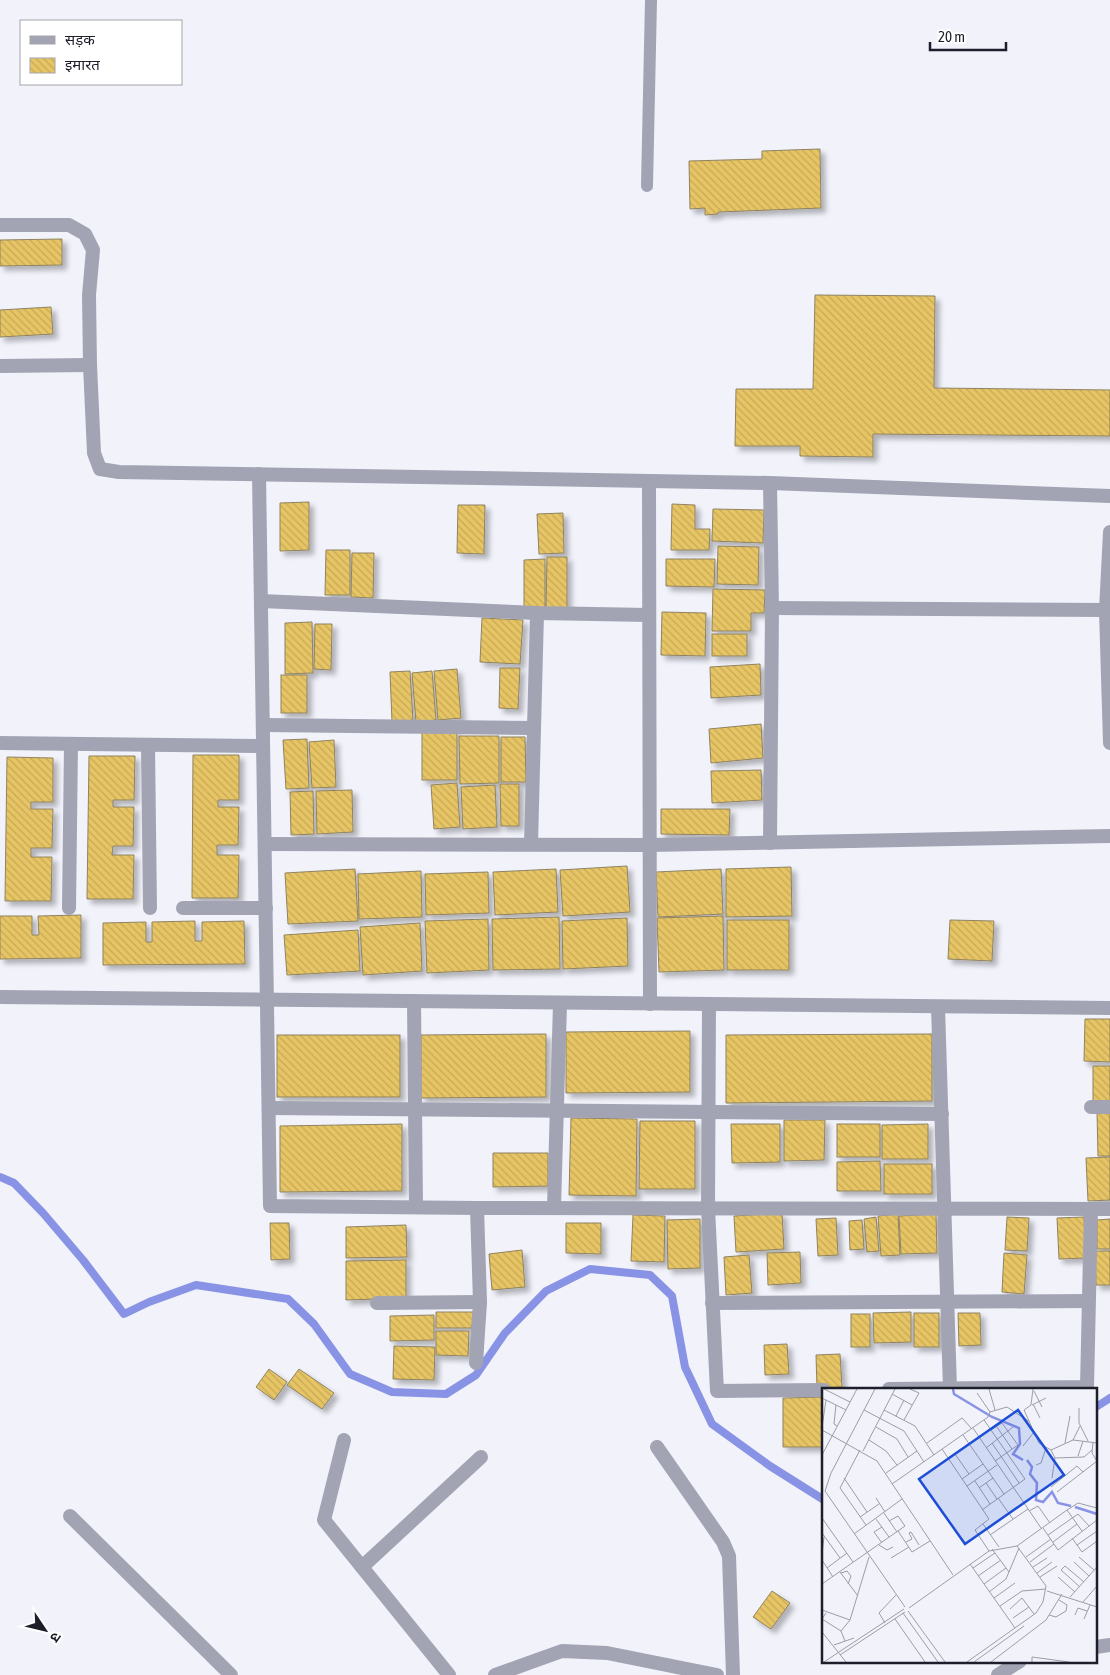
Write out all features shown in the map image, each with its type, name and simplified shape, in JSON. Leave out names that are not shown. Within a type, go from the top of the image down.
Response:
[{"type":"street","points":[[0,225],[69,225],[85,234],[93,250],[89,295],[90,365],[94,453],[100,469],[119,472],[770,483],[1110,496]]},
{"type":"street","points":[[0,366],[90,365]]},
{"type":"street","points":[[259,474],[270,1206],[1110,1210]]},
{"type":"street","points":[[649,482],[650,1004]]},
{"type":"street","points":[[770,483],[772,608],[770,843]]},
{"type":"street","points":[[1110,532],[1106,610],[1110,743]]},
{"type":"street","points":[[261,601],[537,613],[649,615]]},
{"type":"street","points":[[772,608],[1106,610]]},
{"type":"street","points":[[531,844],[537,613]]},
{"type":"street","points":[[263,725],[534,728]]},
{"type":"street","points":[[0,743],[263,746]]},
{"type":"street","points":[[69,908],[71,744]]},
{"type":"street","points":[[148,745],[150,908]]},
{"type":"street","points":[[265,844],[650,845],[1110,836]]},
{"type":"street","points":[[183,908],[266,908]]},
{"type":"street","points":[[0,997],[1110,1008]]},
{"type":"street","points":[[414,1001],[416,1207]]},
{"type":"street","points":[[554,1208],[560,1004]]},
{"type":"street","points":[[709,1004],[708,1208],[717,1391],[822,1390]]},
{"type":"street","points":[[938,1007],[950,1388],[1087,1387],[1091,1209]]},
{"type":"street","points":[[1091,1107],[1110,1107]]},
{"type":"street","points":[[270,1108],[942,1114]]},
{"type":"street","points":[[476,1208],[480,1302],[476,1363]]},
{"type":"street","points":[[712,1303],[1088,1301]]},
{"type":"street","points":[[376,1303],[480,1302]]},
{"type":"street","points":[[344,1440],[324,1520],[449,1675]]},
{"type":"street","points":[[657,1446],[723,1542],[729,1556],[733,1675]]},
{"type":"street","points":[[362,1568],[482,1457]]},
{"type":"street","points":[[70,1516],[232,1675]]},
{"type":"street","points":[[495,1675],[562,1651],[607,1653],[717,1675]]},
{"type":"street","points":[[998,1675],[1018,1662]]},
{"type":"lane","points":[[647,186],[651,0]]},
{"type":"building","points":[[820,149],[821,208],[718,212],[718,214],[705,215],[705,208],[690,209],[689,161],[762,159],[762,151]]},
{"type":"building","points":[[62,239],[62,265],[0,266],[0,240]]},
{"type":"building","points":[[815,295],[935,296],[934,388],[1110,390],[1110,436],[873,434],[873,457],[800,456],[800,446],[735,446],[736,389],[813,389]]},
{"type":"building","points":[[51,307],[53,334],[0,337],[0,310]]},
{"type":"building","points":[[309,502],[309,550],[280,551],[280,503]]},
{"type":"building","points":[[672,504],[695,505],[695,529],[710,529],[709,550],[671,550]]},
{"type":"building","points":[[458,505],[485,505],[484,554],[457,553]]},
{"type":"building","points":[[713,509],[764,510],[763,543],[712,541]]},
{"type":"building","points":[[563,513],[564,553],[539,554],[537,514]]},
{"type":"building","points":[[718,546],[759,547],[758,585],[717,584]]},
{"type":"building","points":[[326,550],[350,550],[350,595],[325,595]]},
{"type":"building","points":[[352,553],[374,553],[373,598],[351,597]]},
{"type":"building","points":[[547,557],[567,557],[567,608],[546,608]]},
{"type":"building","points":[[545,559],[545,609],[524,609],[524,560]]},
{"type":"building","points":[[666,559],[715,559],[714,587],[666,586]]},
{"type":"building","points":[[713,589],[765,590],[764,613],[751,613],[751,631],[712,631]]},
{"type":"building","points":[[662,612],[706,613],[705,656],[661,655]]},
{"type":"building","points":[[482,618],[523,620],[520,664],[480,662]]},
{"type":"building","points":[[312,622],[313,673],[285,674],[285,623]]},
{"type":"building","points":[[315,624],[332,624],[331,670],[314,669]]},
{"type":"building","points":[[712,634],[747,634],[747,656],[712,656]]},
{"type":"building","points":[[760,664],[761,695],[711,698],[710,667]]},
{"type":"building","points":[[500,668],[520,668],[518,709],[499,708]]},
{"type":"building","points":[[457,669],[461,718],[438,720],[434,671]]},
{"type":"building","points":[[410,671],[413,721],[392,722],[390,672]]},
{"type":"building","points":[[432,671],[436,720],[416,722],[412,673]]},
{"type":"building","points":[[281,675],[307,675],[307,713],[281,713]]},
{"type":"building","points":[[761,724],[763,758],[711,763],[709,729]]},
{"type":"building","points":[[422,731],[457,731],[457,780],[422,780]]},
{"type":"building","points":[[459,736],[499,736],[499,783],[460,784]]},
{"type":"building","points":[[501,737],[525,737],[526,782],[501,782]]},
{"type":"building","points":[[307,739],[309,788],[286,789],[283,740]]},
{"type":"building","points":[[334,740],[336,787],[312,788],[309,742]]},
{"type":"building","points":[[193,755],[239,755],[239,800],[218,800],[218,807],[239,807],[238,845],[217,845],[217,855],[239,855],[238,898],[192,898]]},
{"type":"building","points":[[89,756],[135,756],[134,800],[113,800],[113,807],[134,807],[133,846],[113,846],[112,855],[134,855],[133,899],[87,899]]},
{"type":"building","points":[[7,757],[53,758],[53,802],[31,802],[31,809],[53,809],[52,848],[31,848],[31,857],[52,857],[51,901],[5,901]]},
{"type":"building","points":[[761,770],[762,800],[712,803],[711,771]]},
{"type":"building","points":[[457,783],[460,827],[434,829],[431,785]]},
{"type":"building","points":[[500,784],[519,784],[519,826],[501,826]]},
{"type":"building","points":[[495,785],[497,827],[463,829],[461,787]]},
{"type":"building","points":[[352,790],[353,832],[317,834],[316,791]]},
{"type":"building","points":[[313,791],[314,834],[291,835],[290,792]]},
{"type":"building","points":[[661,809],[730,809],[729,835],[661,834]]},
{"type":"building","points":[[627,866],[630,912],[563,916],[560,870]]},
{"type":"building","points":[[791,867],[792,916],[726,917],[726,869]]},
{"type":"building","points":[[355,869],[358,921],[288,924],[285,873]]},
{"type":"building","points":[[556,869],[558,912],[495,915],[493,872]]},
{"type":"building","points":[[721,869],[723,914],[658,917],[656,872]]},
{"type":"building","points":[[421,871],[422,917],[359,919],[358,874]]},
{"type":"building","points":[[488,872],[489,913],[426,915],[425,874]]},
{"type":"building","points":[[81,915],[81,958],[0,959],[0,916],[32,916],[32,935],[39,935],[38,916]]},
{"type":"building","points":[[723,916],[724,970],[659,972],[657,918]]},
{"type":"building","points":[[559,917],[560,969],[493,970],[492,919]]},
{"type":"building","points":[[627,918],[628,966],[563,969],[562,921]]},
{"type":"building","points":[[488,919],[489,970],[427,973],[425,921]]},
{"type":"building","points":[[727,920],[789,920],[789,970],[727,970]]},
{"type":"building","points":[[950,920],[994,921],[992,961],[948,959]]},
{"type":"building","points":[[195,921],[195,941],[202,941],[202,922],[244,921],[245,964],[103,965],[103,923],[146,922],[146,942],[152,942],[152,922]]},
{"type":"building","points":[[420,923],[422,971],[363,975],[360,927]]},
{"type":"building","points":[[358,930],[360,971],[287,975],[284,935]]},
{"type":"building","points":[[1085,1019],[1110,1019],[1110,1062],[1084,1061]]},
{"type":"building","points":[[690,1031],[690,1092],[566,1093],[566,1032]]},
{"type":"building","points":[[546,1034],[546,1097],[421,1098],[421,1035]]},
{"type":"building","points":[[932,1034],[932,1101],[726,1103],[726,1035]]},
{"type":"building","points":[[277,1035],[400,1035],[400,1097],[277,1097]]},
{"type":"building","points":[[1093,1066],[1110,1066],[1110,1103],[1093,1104]]},
{"type":"building","points":[[1110,1111],[1110,1156],[1098,1156],[1097,1112]]},
{"type":"building","points":[[571,1118],[637,1119],[636,1196],[569,1195]]},
{"type":"building","points":[[784,1120],[825,1120],[824,1160],[784,1161]]},
{"type":"building","points":[[640,1121],[695,1121],[695,1189],[639,1189]]},
{"type":"building","points":[[402,1124],[402,1191],[280,1192],[280,1126]]},
{"type":"building","points":[[731,1124],[780,1124],[780,1162],[732,1163]]},
{"type":"building","points":[[837,1124],[880,1124],[880,1157],[837,1157]]},
{"type":"building","points":[[928,1124],[928,1159],[882,1159],[882,1125]]},
{"type":"building","points":[[493,1153],[548,1153],[548,1186],[493,1187]]},
{"type":"building","points":[[1110,1157],[1110,1200],[1088,1201],[1086,1158]]},
{"type":"building","points":[[880,1161],[881,1191],[837,1191],[837,1162]]},
{"type":"building","points":[[884,1164],[932,1164],[932,1194],[884,1194]]},
{"type":"building","points":[[782,1213],[784,1249],[736,1252],[734,1216]]},
{"type":"building","points":[[898,1214],[900,1255],[881,1256],[878,1216]]},
{"type":"building","points":[[936,1214],[937,1253],[901,1254],[899,1216]]},
{"type":"building","points":[[633,1215],[665,1216],[664,1262],[631,1261]]},
{"type":"building","points":[[876,1217],[879,1251],[867,1252],[864,1219]]},
{"type":"building","points":[[1007,1217],[1029,1218],[1027,1251],[1005,1250]]},
{"type":"building","points":[[1084,1217],[1086,1258],[1059,1259],[1057,1218]]},
{"type":"building","points":[[836,1218],[838,1255],[818,1256],[816,1219]]},
{"type":"building","points":[[700,1219],[700,1268],[668,1269],[667,1220]]},
{"type":"building","points":[[1110,1219],[1110,1249],[1097,1249],[1097,1220]]},
{"type":"building","points":[[862,1220],[864,1249],[850,1250],[849,1221]]},
{"type":"building","points":[[270,1223],[289,1223],[290,1259],[271,1260]]},
{"type":"building","points":[[566,1223],[601,1223],[601,1254],[566,1253]]},
{"type":"building","points":[[406,1225],[407,1257],[346,1258],[346,1227]]},
{"type":"building","points":[[522,1250],[525,1287],[492,1290],[489,1254]]},
{"type":"building","points":[[1095,1251],[1110,1251],[1110,1285],[1096,1285]]},
{"type":"building","points":[[800,1252],[801,1283],[768,1285],[767,1253]]},
{"type":"building","points":[[1004,1253],[1027,1255],[1024,1294],[1002,1292]]},
{"type":"building","points":[[749,1255],[752,1293],[726,1295],[724,1257]]},
{"type":"building","points":[[406,1260],[406,1298],[346,1300],[346,1261]]},
{"type":"building","points":[[436,1312],[473,1312],[472,1328],[436,1328]]},
{"type":"building","points":[[911,1312],[911,1342],[874,1343],[873,1313]]},
{"type":"building","points":[[914,1313],[939,1313],[939,1347],[914,1347]]},
{"type":"building","points":[[958,1313],[980,1313],[981,1345],[959,1346]]},
{"type":"building","points":[[851,1314],[870,1314],[870,1347],[851,1347]]},
{"type":"building","points":[[434,1315],[434,1340],[390,1341],[390,1316]]},
{"type":"building","points":[[436,1331],[469,1331],[468,1356],[436,1355]]},
{"type":"building","points":[[787,1344],[789,1374],[765,1375],[764,1345]]},
{"type":"building","points":[[394,1346],[435,1347],[434,1380],[393,1379]]},
{"type":"building","points":[[840,1354],[842,1387],[817,1388],[816,1355]]},
{"type":"building","points":[[269,1369],[287,1382],[274,1400],[256,1387]]},
{"type":"building","points":[[299,1369],[334,1393],[322,1409],[287,1385]]},
{"type":"building","points":[[822,1397],[822,1447],[783,1447],[783,1398]]},
{"type":"building","points":[[772,1591],[790,1603],[771,1629],[753,1617]]},
{"type":"waterway","points":[[0,1177],[14,1183],[43,1213],[83,1260],[124,1314],[149,1302],[196,1285],[288,1299],[314,1324],[350,1374],[392,1392],[446,1394],[476,1375],[505,1333],[546,1291],[590,1269],[650,1275],[672,1296],[685,1367],[712,1424],[770,1466],[822,1499]]},
{"type":"waterway","points":[[1098,1406],[1110,1398]]}]
